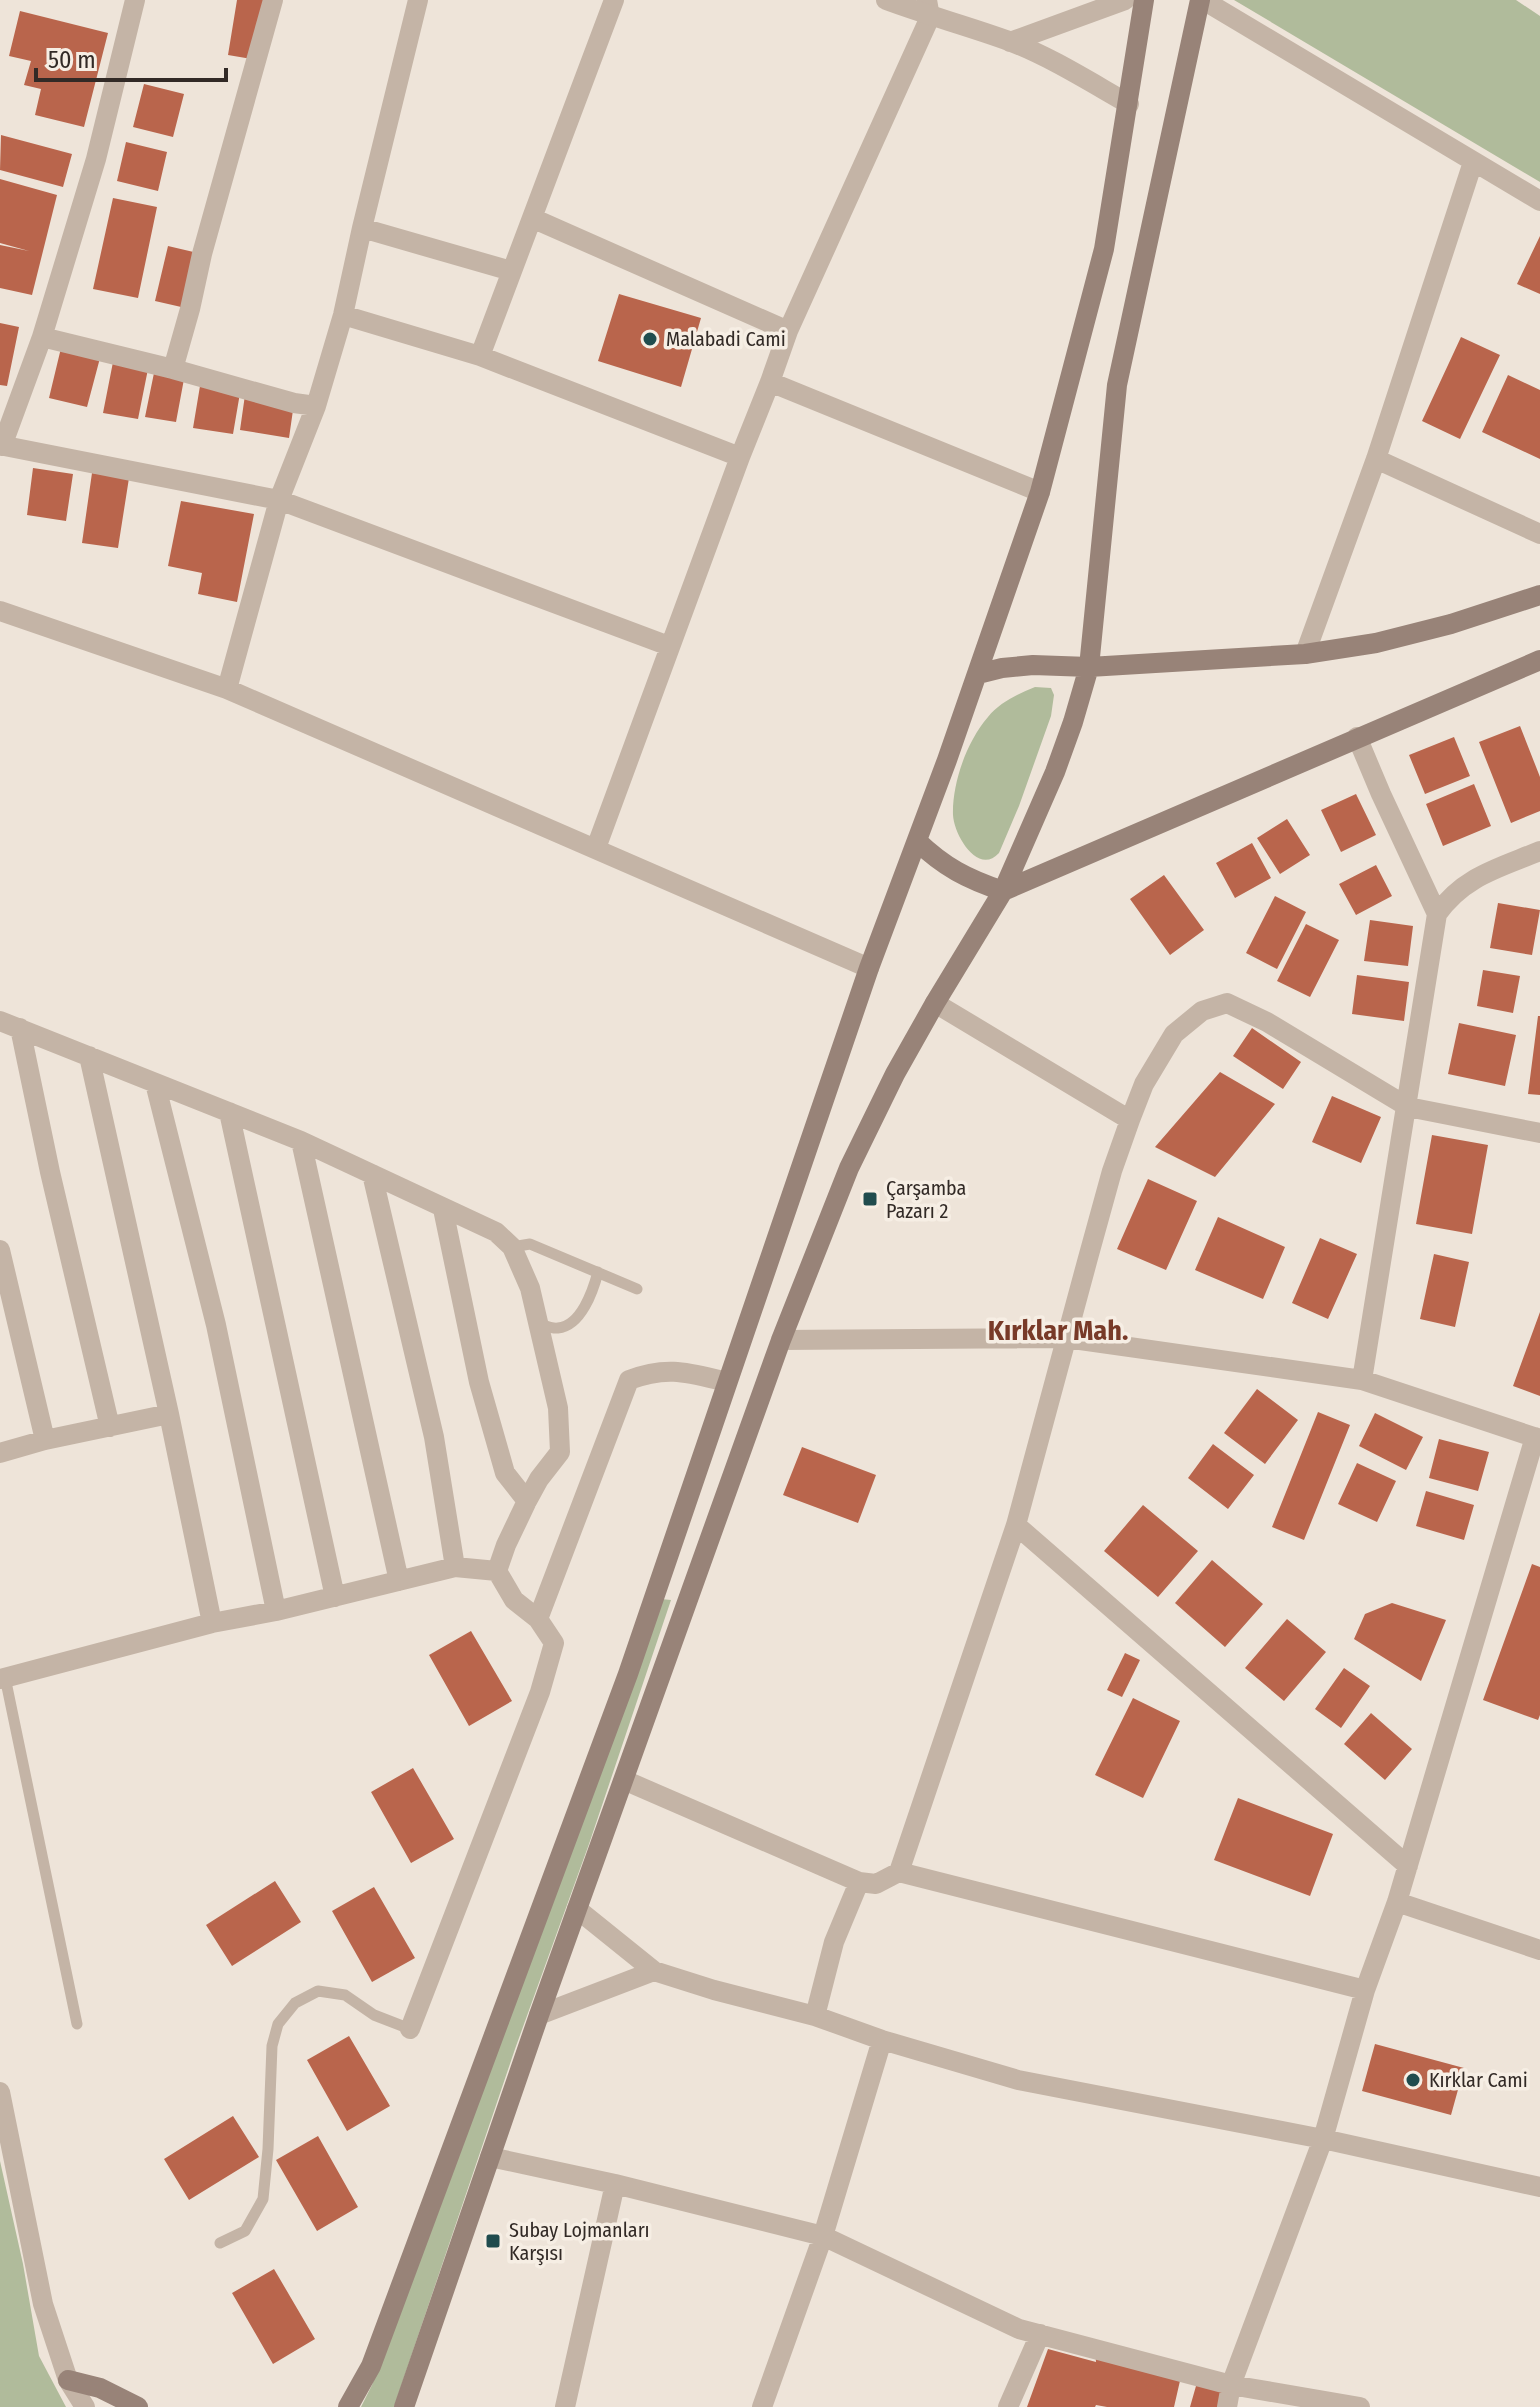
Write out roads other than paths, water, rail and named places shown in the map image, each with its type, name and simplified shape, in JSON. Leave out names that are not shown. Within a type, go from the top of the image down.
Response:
[{"type":"main road","points":[[348,2407],[371,2366],[617,1703],[869,968],[978,674],[1040,492],[1104,249],[1144,0]]},
{"type":"main road","points":[[404,2407],[539,2015],[781,1340],[849,1168],[895,1074],[1003,891],[1055,772],[1089,667],[1117,385],[1201,0]]},
{"type":"main road","points":[[978,674],[1033,665],[1089,667],[1305,654],[1376,643],[1451,624],[1540,595]]},
{"type":"main road","points":[[917,841],[937,860],[960,875],[1003,891],[1540,660]]},
{"type":"main road","points":[[68,2380],[100,2388],[138,2407]]},
{"type":"street","points":[[135,0],[96,159],[42,337],[1,446],[279,500],[669,646]]},
{"type":"street","points":[[173,369],[273,0]]},
{"type":"street","points":[[227,689],[279,500],[316,406],[343,315],[418,0]]},
{"type":"street","points":[[480,356],[614,0]]},
{"type":"street","points":[[886,0],[928,8],[1010,42],[1056,63],[1129,104]]},
{"type":"street","points":[[1010,42],[1125,0]]},
{"type":"street","points":[[1201,0],[1540,201]]},
{"type":"street","points":[[596,848],[788,331],[928,8]]},
{"type":"street","points":[[1305,654],[1376,459],[1473,162]]},
{"type":"street","points":[[532,218],[788,331]]},
{"type":"street","points":[[362,228],[511,271]]},
{"type":"street","points":[[343,315],[480,356],[740,457]]},
{"type":"street","points":[[42,337],[294,403],[316,406]]},
{"type":"street","points":[[770,382],[1040,492]]},
{"type":"street","points":[[1376,459],[1540,534]]},
{"type":"street","points":[[0,611],[227,689],[869,968]]},
{"type":"street","points":[[1357,737],[1437,914]]},
{"type":"street","points":[[1362,1380],[1437,914],[1448,899],[1473,878],[1540,851]]},
{"type":"street","points":[[935,1003],[1130,1120]]},
{"type":"street","points":[[899,1872],[1016,1525],[1112,1171],[1144,1084],[1174,1034],[1202,1011],[1227,1003],[1267,1022],[1408,1107],[1540,1133]]},
{"type":"street","points":[[10,1025],[301,1141],[496,1232],[512,1247],[530,1288],[558,1408],[560,1452],[527,1501],[497,1571],[514,1600],[538,1619],[554,1643],[540,1692],[410,2029]]},
{"type":"street","points":[[10,1025],[53,1187],[110,1427]]},
{"type":"street","points":[[89,1056],[212,1623]]},
{"type":"street","points":[[155,1083],[216,1325],[276,1611]]},
{"type":"street","points":[[229,1112],[335,1597]]},
{"type":"street","points":[[301,1141],[399,1581]]},
{"type":"street","points":[[372,1174],[434,1437],[455,1567]]},
{"type":"street","points":[[443,1209],[479,1382],[500,1458],[505,1473],[527,1501]]},
{"type":"street","points":[[0,1250],[45,1440]]},
{"type":"street","points":[[781,1340],[1066,1338],[1362,1380],[1538,1438],[1397,1902],[1365,1990],[1323,2139],[1231,2385],[1227,2407]]},
{"type":"street","points":[[538,1619],[629,1380],[649,1373],[681,1371],[727,1382]]},
{"type":"street","points":[[0,1453],[45,1440],[169,1414]]},
{"type":"street","points":[[1016,1525],[1408,1866]]},
{"type":"street","points":[[3,1678],[212,1623],[276,1611],[455,1567],[497,1571]]},
{"type":"street","points":[[624,1780],[859,1882],[876,1884],[899,1872],[1365,1990]]},
{"type":"street","points":[[815,2016],[834,1942],[859,1882]]},
{"type":"street","points":[[1397,1902],[1540,1950]]},
{"type":"street","points":[[577,1909],[654,1971],[815,2016],[882,2040],[1018,2080],[1323,2139],[1540,2187]]},
{"type":"street","points":[[539,2015],[654,1971]]},
{"type":"street","points":[[762,2407],[823,2236],[882,2040]]},
{"type":"street","points":[[0,2092],[43,2304],[68,2380],[85,2407]]},
{"type":"street","points":[[490,2157],[615,2184],[823,2236],[1019,2329],[1231,2385],[1360,2407]]},
{"type":"street","points":[[565,2407],[615,2184]]},
{"type":"street","points":[[1008,2407],[1040,2334]]},
{"type":"lane","points":[[512,1247],[530,1244],[637,1289]]},
{"type":"lane","points":[[538,1323],[558,1328],[574,1321],[593,1290],[598,1272]]},
{"type":"lane","points":[[3,1678],[77,2024]]},
{"type":"lane","points":[[220,2243],[245,2231],[263,2199],[272,2046],[278,2024],[295,2003],[318,1991],[345,1995],[374,2015],[410,2029]]},
{"type":"place","name":"Malabadi Cami","points":[[650,339]]},
{"type":"place","name":"Çarşamba Pazarı 2","points":[[870,1199]]},
{"type":"place","name":"Kırklar Cami","points":[[1413,2080]]},
{"type":"place","name":"Subay Lojmanları Karşısı","points":[[493,2241]]},
{"type":"district","name":"Kırklar Mah.","points":[[1058,1330]]}]
